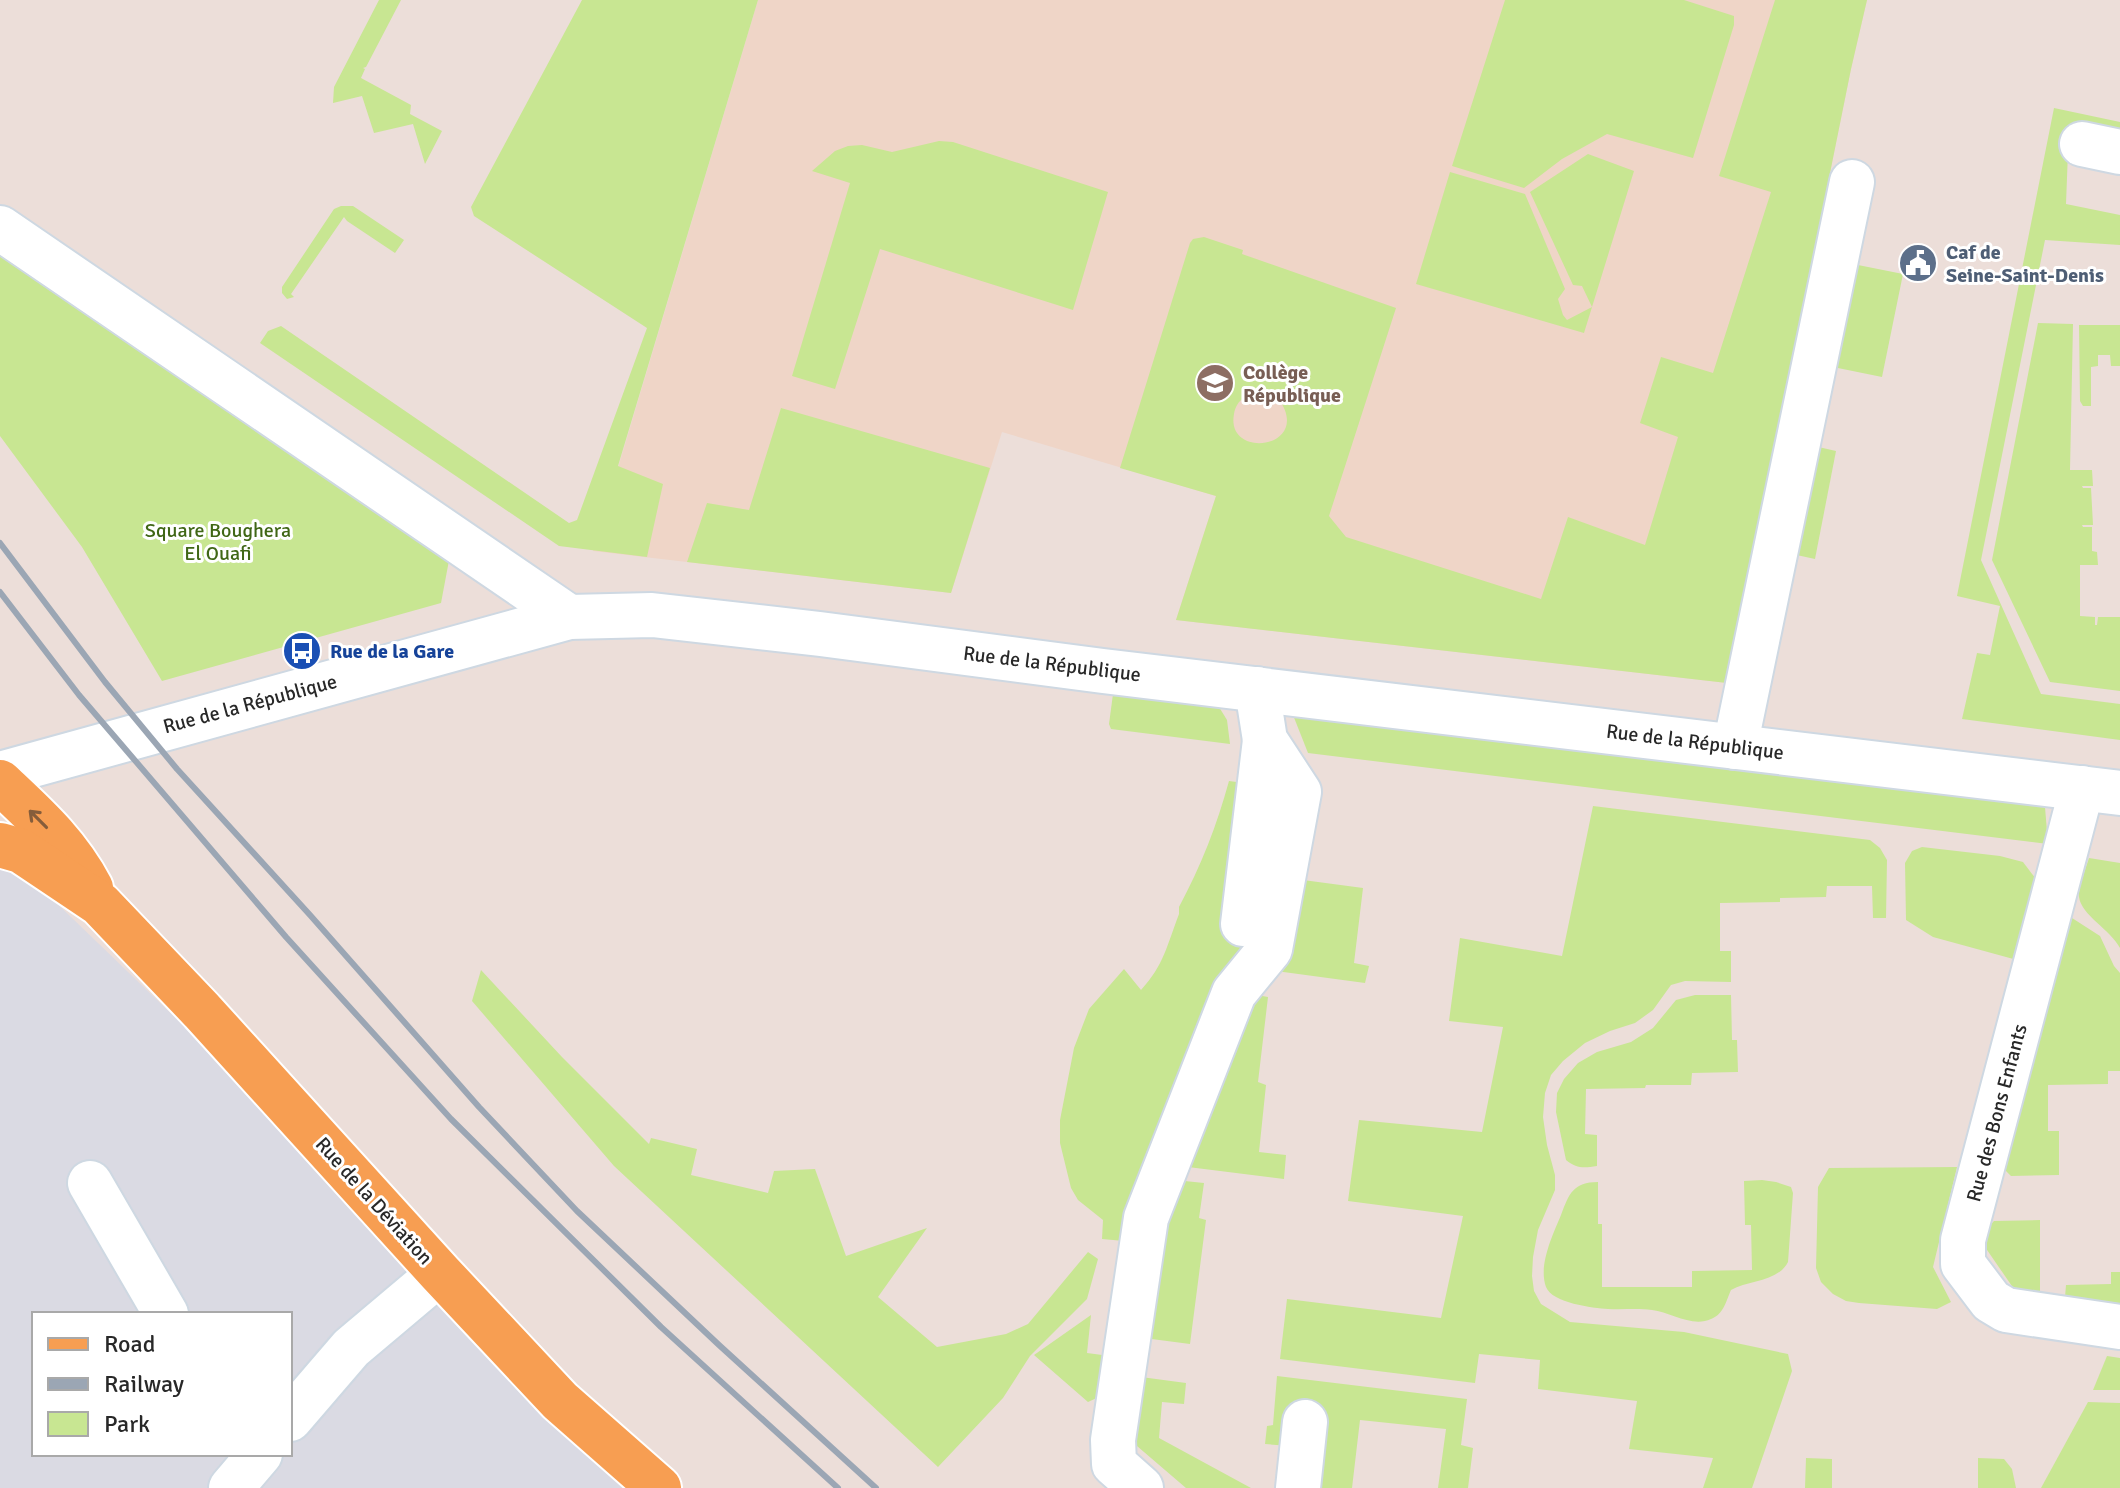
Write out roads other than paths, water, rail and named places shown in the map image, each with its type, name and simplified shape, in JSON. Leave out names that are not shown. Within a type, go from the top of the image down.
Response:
[{"type":"main road","name":"Rue de la Déviation","points":[[0,782],[64,846],[100,904]]},
{"type":"main road","name":"Rue de la Déviation","points":[[0,845],[21,851],[100,904],[560,1401],[659,1488]]},
{"type":"street","points":[[1735,747],[1852,182]]},
{"type":"street","points":[[0,228],[569,617]]},
{"type":"street","name":"Rue de la République","points":[[0,774],[569,617],[652,615],[2101,791]]},
{"type":"street","points":[[1243,924],[1265,740],[1257,689]]},
{"type":"street","points":[[1141,1488],[1114,1464],[1113,1440],[1146,1218],[1234,993],[1270,949],[1299,792],[1265,740]]},
{"type":"street","name":"Rue des Bons Enfants","points":[[2101,791],[1963,1240],[1963,1264],[1991,1301],[2006,1310],[2120,1327]]},
{"type":"street","points":[[90,1183],[165,1312]]},
{"type":"street","points":[[292,1417],[351,1348],[440,1273]]},
{"type":"street","points":[[1298,1488],[1305,1422]]},
{"type":"railway","points":[[0,543],[105,682],[177,769],[479,1107],[577,1211],[876,1488]]},
{"type":"railway","points":[[0,592],[79,695],[286,937],[451,1119],[661,1327],[838,1488]]},
{"type":"place","name":"Caf de Seine-Saint-Denis","points":[[1918,263]]},
{"type":"place","name":"Collège République","points":[[1215,383]]},
{"type":"place","name":"Rue de la Gare","points":[[302,651]]},
{"type":"park label","name":"Square Boughera El Ouafi","points":[[218,542]]}]
